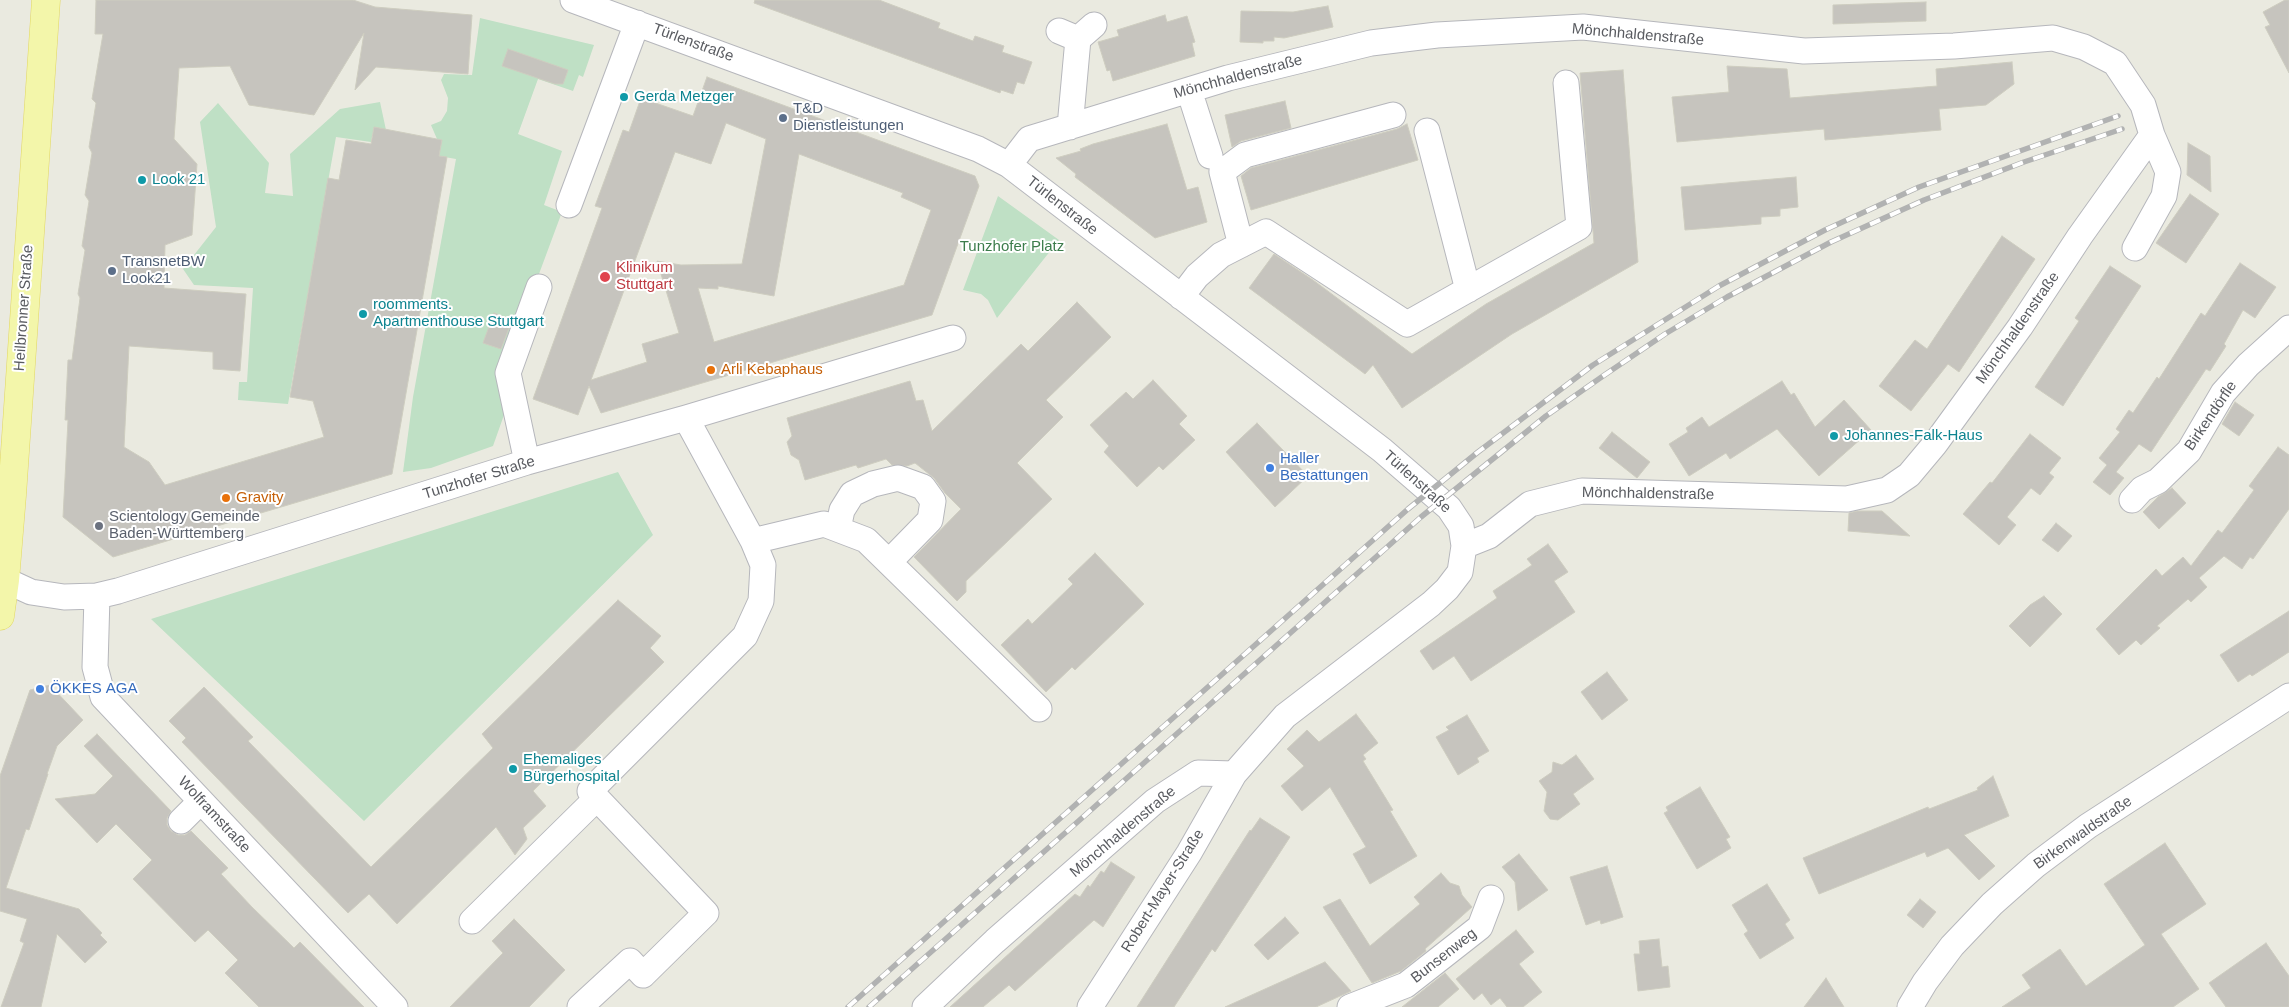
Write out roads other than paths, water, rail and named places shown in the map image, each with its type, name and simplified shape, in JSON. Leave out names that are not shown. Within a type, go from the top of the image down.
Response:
[{"type":"main road","name":"Heilbronner Straße","points":[[0,616],[6,510],[45,0]]},
{"type":"street","name":"Türlenstraße","points":[[573,0],[608,5],[637,23],[978,149],[1009,165],[1422,482],[1448,508],[1460,526],[1464,546]]},
{"type":"street","points":[[569,205],[637,23]]},
{"type":"street","name":"Mönchhaldenstraße","points":[[1009,165],[1029,139],[1189,90],[1371,43],[1437,35],[1583,27],[1804,51],[1954,46],[2053,38],[2084,47],[2115,63],[2143,105],[2152,135],[2168,172],[2164,196],[2136,248]]},
{"type":"street","points":[[1070,127],[1077,32]]},
{"type":"street","points":[[1181,297],[1197,276],[1221,255],[1266,232],[1407,324],[1579,227],[1566,83]]},
{"type":"street","points":[[1189,90],[1210,156]]},
{"type":"street","points":[[1241,245],[1222,172],[1245,155],[1393,115]]},
{"type":"street","points":[[1426,131],[1468,290]]},
{"type":"street","name":"Mönchhaldenstraße","points":[[1464,546],[1489,536],[1530,504],[1582,491],[1847,499],[1887,490],[1909,475],[1935,444],[2020,327],[2080,236],[2152,135]]},
{"type":"street","points":[[527,462],[508,373],[539,287]]},
{"type":"street","name":"Birkendörfle","points":[[2132,500],[2142,489],[2158,481],[2189,451],[2223,393],[2248,366],[2289,328]]},
{"type":"street","name":"Tunzhofer Straße","points":[[2,578],[31,592],[64,598],[96,596],[222,559],[527,462],[686,418],[953,338]]},
{"type":"street","points":[[580,1007],[630,961],[643,975],[706,913],[590,791],[745,636],[761,601],[763,565],[753,541],[686,418]]},
{"type":"street","points":[[838,529],[842,510],[852,494],[873,484],[898,478],[923,487],[933,501],[930,520],[889,562]]},
{"type":"street","points":[[753,541],[824,524],[866,540],[1039,709]]},
{"type":"street","points":[[1234,774],[1285,716],[1448,589],[1460,572],[1464,546]]},
{"type":"street","name":"Wolframstraße","points":[[96,596],[96,667],[103,697],[395,1007]]},
{"type":"street","name":"Birkenwaldstraße","points":[[1910,1007],[1925,982],[1952,946],[1992,904],[2036,865],[2088,826],[2289,696]]},
{"type":"street","name":"Mönchhaldenstraße","points":[[925,1007],[995,941],[1155,801],[1198,773],[1234,774]]},
{"type":"street","name":"Robert-Mayer-Straße","points":[[1090,1007],[1188,853],[1234,774]]},
{"type":"street","points":[[472,921],[597,798]]},
{"type":"street","points":[[181,821],[202,801]]},
{"type":"street","name":"Bunsenweg","points":[[1350,1007],[1406,985],[1480,927],[1491,898]]},
{"type":"railway","points":[[848,1007],[1408,509],[1478,452],[1593,365],[1719,286],[1825,230],[1919,187],[2118,116]]},
{"type":"railway","points":[[869,1007],[1421,517],[1546,416],[1603,376],[1665,334],[1727,297],[1831,242],[1924,200],[2024,162],[2122,129]]},
{"type":"place","name":"Gerda Metzger","points":[[624,97]]},
{"type":"place","name":"T&D Dienstleistungen","points":[[783,118]]},
{"type":"place","name":"Look 21","points":[[142,180]]},
{"type":"place","name":"TransnetBW Look21","points":[[112,271]]},
{"type":"place","name":"Klinikum Stuttgart","points":[[605,277]]},
{"type":"place","name":"roomments. Apartmenthouse Stuttgart","points":[[363,314]]},
{"type":"place","name":"Arli Kebaphaus","points":[[711,370]]},
{"type":"place","name":"Johannes-Falk-Haus","points":[[1834,436]]},
{"type":"place","name":"Haller Bestattungen","points":[[1270,468]]},
{"type":"place","name":"Gravity","points":[[226,498]]},
{"type":"place","name":"Scientology Gemeinde Baden-Württemberg","points":[[99,526]]},
{"type":"place","name":"ÖKKES AGA","points":[[40,689]]},
{"type":"place","name":"Ehemaliges Bürgerhospital","points":[[513,769]]},
{"type":"park label","name":"Tunzhofer Platz","points":[[1012,247]]}]
